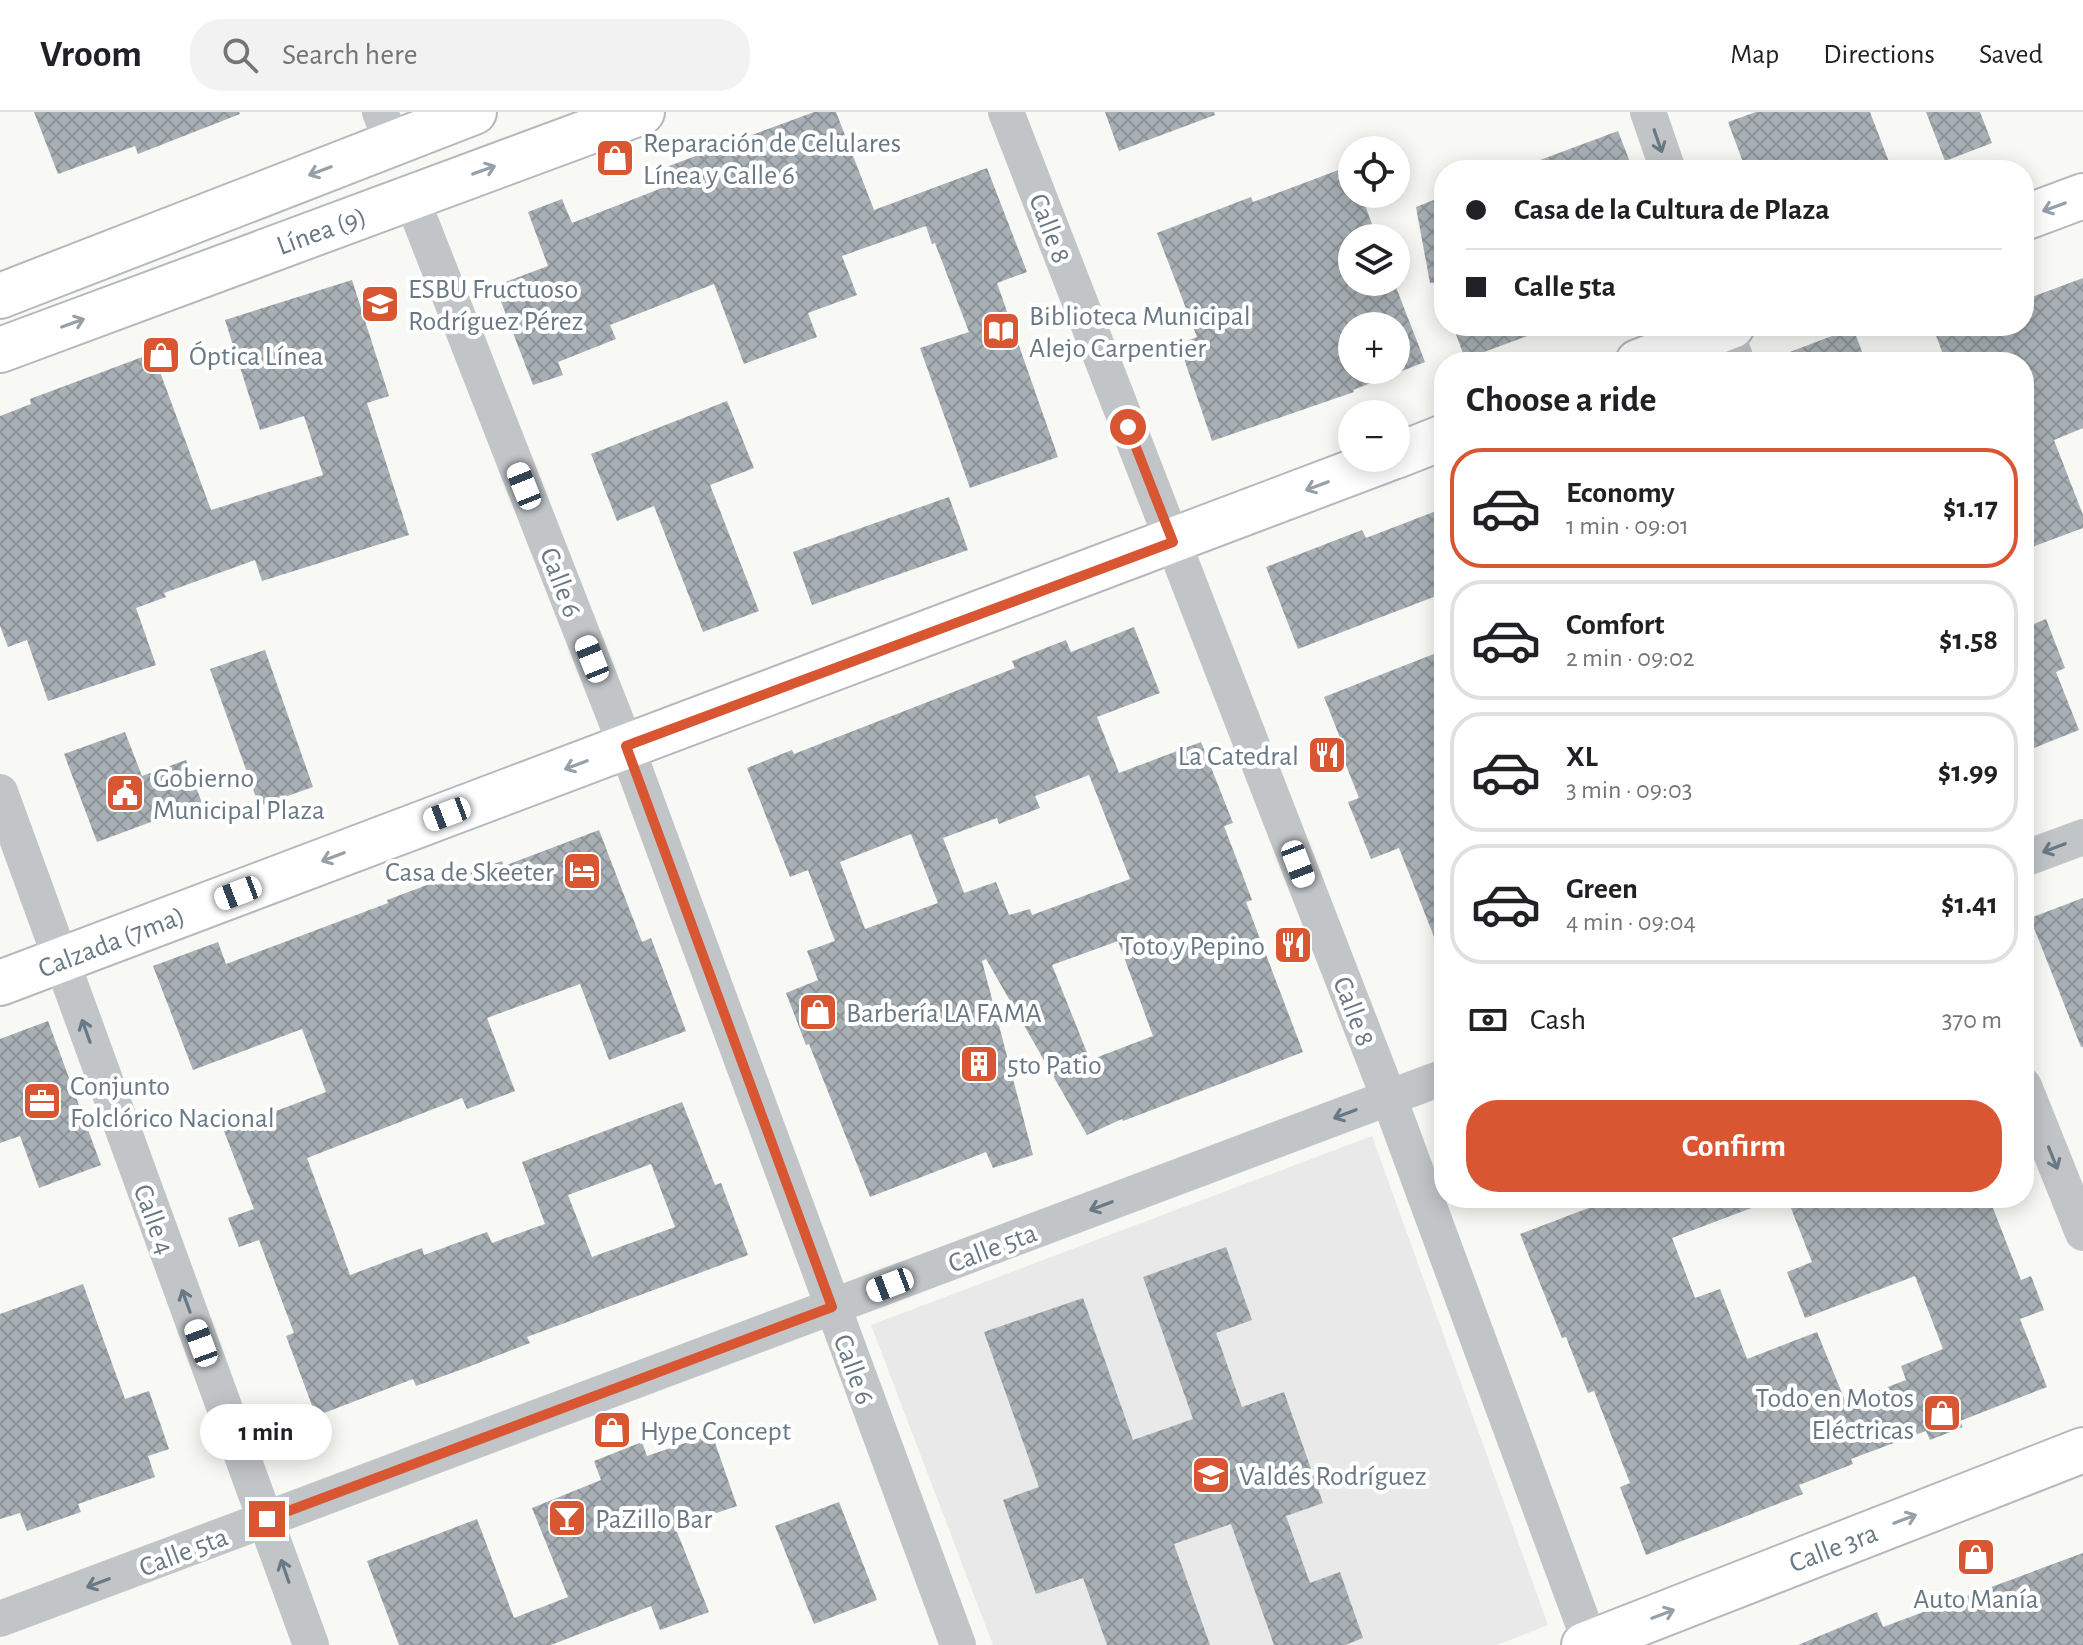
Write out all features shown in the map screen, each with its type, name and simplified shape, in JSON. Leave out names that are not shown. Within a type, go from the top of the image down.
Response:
[{"type":"main road","name":"Línea (9)","points":[[0,296],[386,127],[474,112]]},
{"type":"main road","name":"Línea (9)","points":[[0,350],[642,112]]},
{"type":"main road","points":[[2034,214],[2083,196]]},
{"type":"main road","points":[[1673,352],[1729,336]]},
{"type":"main road","points":[[1410,450],[1434,441]]},
{"type":"main road","name":"Calzada (7ma)","points":[[0,983],[1354,472]]},
{"type":"main road","name":"Calle 3ra","points":[[1588,1644],[2083,1450]]},
{"type":"street","name":"Calle 8","points":[[1006,112],[1389,1098],[1588,1644]]},
{"type":"street","points":[[1648,112],[1665,160]]},
{"type":"street","name":"Calle 6","points":[[411,197],[626,746],[958,1645]]},
{"type":"street","name":"Calle 4","points":[[0,792],[311,1645]]},
{"type":"street","points":[[2034,855],[2083,837]]},
{"type":"street","name":"Calle 5ta","points":[[0,1619],[1434,1081]]},
{"type":"street","points":[[2034,1111],[2083,1233]]},
{"type":"shaded area","name":"Valdés Rodríguez","points":[[1372,1136],[1548,1625],[1497,1645],[993,1645],[871,1325]]},
{"type":"building","points":[[34,112],[240,114],[138,154],[135,146],[58,174]]},
{"type":"building","points":[[814,112],[836,112],[874,210],[987,168],[1027,272],[997,283],[1058,457],[970,488],[920,348],[969,332],[926,226],[842,256],[857,295],[808,313],[817,337],[744,364],[714,284],[610,325],[616,339],[558,362],[563,375],[533,385],[495,286],[548,266],[528,212],[562,199],[572,223],[675,183],[669,166]]},
{"type":"building","points":[[1105,112],[1214,112],[1215,115],[1119,151]]},
{"type":"building","points":[[1756,112],[1870,112],[1888,160],[1742,160],[1728,122]]},
{"type":"building","points":[[1926,112],[1980,112],[1992,143],[1945,160]]},
{"type":"building","points":[[1618,131],[1629,160],[1540,160]]},
{"type":"building","points":[[1338,170],[1338,208],[1366,208],[1372,224],[1338,224],[1338,296],[1399,296],[1406,312],[1338,312],[1338,384],[1368,384],[1354,392],[1212,441],[1179,344],[1197,337],[1157,233],[1251,197],[1253,202]]},
{"type":"building","points":[[1434,200],[1434,283],[1430,283],[1416,207]]},
{"type":"building","points":[[2083,278],[2083,428],[2054,440],[2083,515],[2083,528],[2034,546],[2034,352],[1942,352],[1936,336],[2034,336],[2034,296]]},
{"type":"building","points":[[352,280],[389,396],[367,403],[409,535],[262,581],[255,560],[164,593],[166,597],[136,608],[156,665],[48,701],[27,640],[8,647],[0,626],[0,416],[31,404],[30,399],[153,353],[211,510],[323,475],[304,416],[260,430],[225,320]]},
{"type":"building","points":[[1410,323],[1425,362],[1410,368]]},
{"type":"building","points":[[1457,336],[1527,336],[1484,352],[1462,352]]},
{"type":"building","points":[[1832,336],[1856,336],[1862,352],[1790,352]]},
{"type":"building","points":[[727,401],[754,468],[710,485],[759,611],[703,632],[654,506],[617,521],[591,454]]},
{"type":"building","points":[[949,497],[968,550],[812,605],[793,552]]},
{"type":"building","points":[[1434,512],[1434,597],[1298,649],[1266,567],[1362,530],[1366,538]]},
{"type":"building","points":[[2046,619],[2065,668],[2056,672],[2079,730],[2034,748],[2034,624]]},
{"type":"building","points":[[1134,627],[1160,693],[1097,717],[1119,773],[1201,742],[1233,823],[1224,826],[1252,900],[1246,902],[1303,1052],[1087,1135],[986,959],[982,961],[1033,1155],[993,1168],[986,1152],[870,1197],[786,993],[818,980],[807,951],[835,941],[808,870],[790,877],[747,768],[792,750],[794,754],[1015,668],[1012,661],[1066,640],[1071,652]],"holes":[[[1089,775],[1130,879],[1032,915],[1030,909],[1009,915],[996,882],[964,893],[943,838],[997,818],[999,824],[1040,808],[1035,796]],[[911,834],[938,903],[865,929],[840,862]],[[1118,941],[1153,1036],[1090,1060],[1052,965]]]},
{"type":"building","points":[[265,650],[313,787],[259,806],[210,669]]},
{"type":"building","points":[[1434,654],[1434,937],[1399,848],[1371,859],[1348,802],[1359,798],[1342,755],[1346,753],[1324,697]]},
{"type":"building","points":[[125,732],[142,776],[186,760],[202,803],[97,842],[64,754]]},
{"type":"building","points":[[599,830],[642,942],[651,938],[686,1031],[609,1060],[580,984],[487,1018],[515,1091],[467,1109],[462,1098],[307,1158],[350,1275],[422,1248],[424,1255],[487,1232],[492,1243],[545,1224],[522,1162],[682,1102],[715,1185],[721,1183],[748,1255],[527,1337],[530,1343],[468,1367],[416,1386],[413,1379],[316,1416],[286,1336],[294,1333],[259,1240],[239,1247],[228,1218],[254,1209],[224,1131],[326,1092],[302,1029],[193,1070],[153,966],[218,942],[226,964],[435,882],[437,885],[502,861],[504,866]],"holes":[[[651,1164],[675,1227],[592,1257],[568,1195]]]},
{"type":"building","points":[[2083,898],[2083,1047],[2034,928],[2034,916]]},
{"type":"building","points":[[48,1021],[101,1165],[39,1188],[20,1136],[0,1143],[0,1039]]},
{"type":"building","points":[[1589,1208],[1751,1208],[1672,1238],[1695,1298],[1720,1289],[1747,1359],[1817,1332],[1846,1403],[1906,1380],[1901,1366],[1943,1349],[1915,1276],[1805,1318],[1787,1272],[1812,1262],[1791,1208],[1993,1208],[2021,1280],[2031,1276],[2044,1310],[2020,1319],[2047,1387],[1960,1421],[1963,1427],[1930,1440],[1926,1431],[1851,1459],[1853,1464],[1799,1485],[1803,1494],[1646,1555],[1620,1487],[1630,1483],[1594,1391],[1588,1393],[1566,1337],[1562,1338],[1520,1234]]},
{"type":"building","points":[[1226,1247],[1252,1320],[1216,1333],[1242,1407],[1284,1392],[1323,1503],[1286,1516],[1310,1583],[1340,1572],[1363,1638],[1345,1645],[1274,1645],[1231,1524],[1174,1544],[1210,1645],[1107,1645],[1083,1578],[1036,1594],[1003,1500],[1039,1487],[984,1332],[1083,1298],[1133,1440],[1193,1419],[1143,1277]]},
{"type":"building","points":[[83,1284],[125,1399],[149,1391],[169,1449],[148,1456],[155,1477],[78,1504],[81,1512],[27,1531],[20,1513],[0,1519],[0,1314]]},
{"type":"building","points":[[712,1434],[737,1506],[675,1527],[709,1612],[660,1630],[651,1606],[551,1645],[399,1645],[367,1561],[477,1519],[514,1618],[568,1597],[532,1508],[601,1480],[594,1461],[642,1442],[647,1456]]},
{"type":"building","points":[[839,1502],[877,1600],[814,1624],[775,1526]]},
{"type":"building","points":[[2083,1553],[2083,1645],[1798,1645],[1877,1612],[1883,1627]]},
{"type":"place","name":"Reparación de Celulares Línea y Calle 6","points":[[615,158]]},
{"type":"place","name":"ESBU Fructuoso Rodríguez Pérez","points":[[380,304]]},
{"type":"place","name":"Biblioteca Municipal Alejo Carpentier","points":[[1001,331]]},
{"type":"place","name":"Óptica Línea","points":[[161,355]]},
{"type":"place","name":"La Catedral","points":[[1327,755]]},
{"type":"place","name":"Gobierno Municipal Plaza","points":[[125,793]]},
{"type":"place","name":"Casa de Skeeter","points":[[582,871]]},
{"type":"place","name":"Toto y Pepino","points":[[1293,945]]},
{"type":"place","name":"Barbería LA FAMA","points":[[818,1012]]},
{"type":"place","name":"5to Patio","points":[[979,1064]]},
{"type":"place","name":"Conjunto Folclórico Nacional","points":[[42,1101]]},
{"type":"place","name":"Todo en Motos Eléctricas","points":[[1942,1413]]},
{"type":"place","name":"Hype Concept","points":[[612,1430]]},
{"type":"place","name":"Valdés Rodríguez","points":[[1211,1475]]},
{"type":"place","name":"PaZillo Bar","points":[[567,1518]]},
{"type":"place","name":"Auto Manía","points":[[1976,1557]]},
{"type":"route","points":[[267,1519],[832,1307],[626,746],[1173,542],[1128,427]]}]
